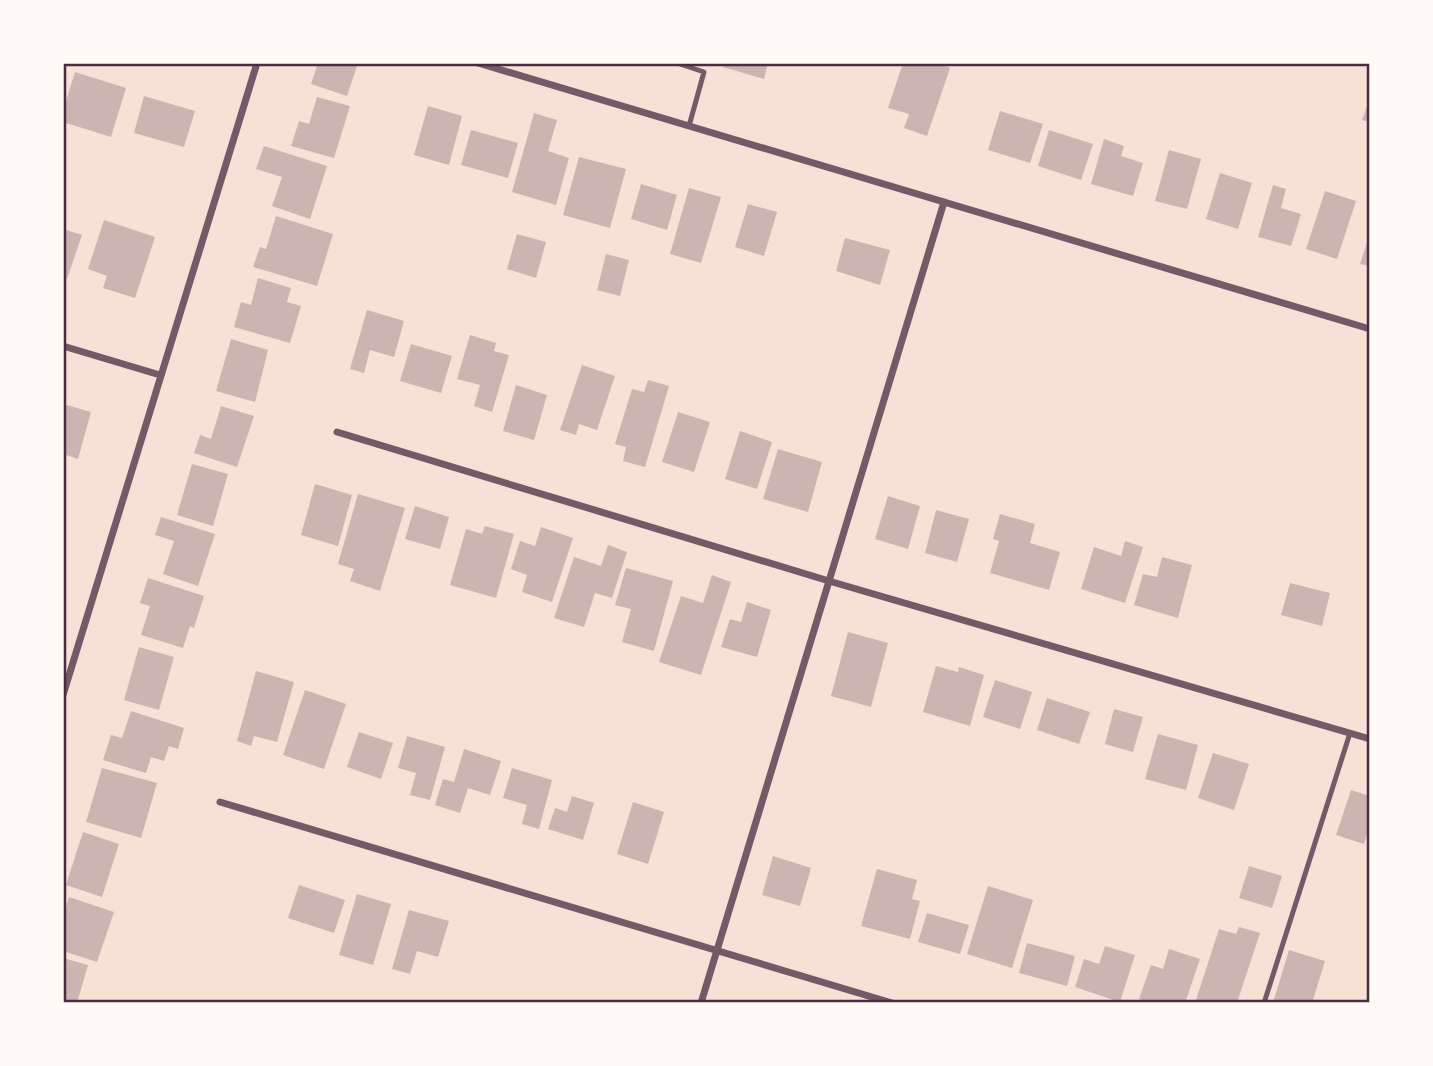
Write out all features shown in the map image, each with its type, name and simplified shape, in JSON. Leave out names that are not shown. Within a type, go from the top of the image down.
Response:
[{"type":"street","points":[[63,695],[257,63]]},
{"type":"street","points":[[478,63],[1370,329]]},
{"type":"street","points":[[701,1003],[944,202]]},
{"type":"street","points":[[63,346],[160,375]]},
{"type":"street","points":[[337,432],[829,581],[1370,739]]},
{"type":"street","points":[[220,802],[892,1003]]},
{"type":"lane","points":[[508,72],[511,63]]},
{"type":"lane","points":[[677,63],[704,72],[689,126]]},
{"type":"lane","points":[[1264,1003],[1350,733]]},
{"type":"building","points":[[318,63],[358,63],[347,96],[311,84]]},
{"type":"building","points":[[725,63],[768,63],[764,79],[723,67]]},
{"type":"building","points":[[903,63],[936,63],[950,68],[927,136],[904,128],[909,114],[888,108]]},
{"type":"building","points":[[75,72],[126,88],[111,137],[63,122],[63,111]]},
{"type":"building","points":[[144,96],[195,111],[184,147],[134,133]]},
{"type":"building","points":[[317,97],[350,106],[334,158],[291,146],[299,121],[309,124]]},
{"type":"building","points":[[1370,98],[1370,122],[1362,120]]},
{"type":"building","points":[[428,106],[462,116],[449,165],[414,155]]},
{"type":"building","points":[[1000,111],[1043,124],[1030,163],[988,150]]},
{"type":"building","points":[[534,113],[557,120],[548,151],[569,158],[556,205],[512,192]]},
{"type":"building","points":[[471,130],[518,143],[508,178],[461,165]]},
{"type":"building","points":[[1049,130],[1093,144],[1081,180],[1038,166]]},
{"type":"building","points":[[1104,139],[1124,146],[1121,156],[1143,163],[1133,196],[1091,184]]},
{"type":"building","points":[[264,146],[327,166],[310,219],[272,206],[282,177],[256,169]]},
{"type":"building","points":[[1169,150],[1201,159],[1187,209],[1155,201]]},
{"type":"building","points":[[579,157],[626,169],[610,228],[563,215]]},
{"type":"building","points":[[1220,173],[1252,183],[1238,229],[1206,219]]},
{"type":"building","points":[[641,184],[677,195],[667,230],[631,219]]},
{"type":"building","points":[[1273,185],[1286,189],[1281,208],[1301,214],[1291,246],[1258,237]]},
{"type":"building","points":[[689,188],[721,197],[701,263],[670,254]]},
{"type":"building","points":[[1325,191],[1356,201],[1337,259],[1306,249]]},
{"type":"building","points":[[748,204],[777,212],[764,256],[735,247]]},
{"type":"building","points":[[276,216],[333,234],[317,286],[253,267],[260,247],[266,249]]},
{"type":"building","points":[[104,220],[155,237],[135,298],[103,288],[107,276],[88,269]]},
{"type":"building","points":[[63,229],[82,235],[67,279],[63,277]]},
{"type":"building","points":[[1370,233],[1370,266],[1360,264]]},
{"type":"building","points":[[517,234],[546,242],[536,278],[507,269]]},
{"type":"building","points":[[845,238],[890,250],[880,285],[836,271]]},
{"type":"building","points":[[606,254],[629,260],[620,296],[597,290]]},
{"type":"building","points":[[258,278],[291,288],[287,302],[301,306],[290,343],[234,327],[241,302],[251,305]]},
{"type":"building","points":[[367,310],[404,321],[394,357],[370,350],[364,373],[350,369]]},
{"type":"building","points":[[470,335],[496,343],[494,351],[509,355],[492,412],[474,406],[480,385],[457,379]]},
{"type":"building","points":[[231,339],[268,350],[255,402],[216,391]]},
{"type":"building","points":[[411,344],[452,356],[441,393],[400,381]]},
{"type":"building","points":[[582,365],[615,376],[597,430],[579,424],[576,435],[560,430]]},
{"type":"building","points":[[648,380],[669,386],[645,467],[623,461],[626,447],[615,444],[632,389],[644,392]]},
{"type":"building","points":[[516,385],[547,395],[534,440],[503,431]]},
{"type":"building","points":[[63,404],[91,412],[78,459],[63,454]]},
{"type":"building","points":[[221,406],[254,416],[237,467],[194,453],[200,435],[211,439]]},
{"type":"building","points":[[678,412],[710,422],[694,472],[662,462]]},
{"type":"building","points":[[740,431],[772,442],[757,489],[725,479]]},
{"type":"building","points":[[778,449],[822,462],[808,512],[763,499]]},
{"type":"building","points":[[192,464],[228,474],[213,526],[177,515]]},
{"type":"building","points":[[315,484],[352,495],[338,546],[301,535]]},
{"type":"building","points":[[358,494],[405,508],[380,591],[350,581],[354,569],[338,564]]},
{"type":"building","points":[[888,496],[920,506],[908,549],[875,539]]},
{"type":"building","points":[[415,506],[449,517],[440,549],[405,539]]},
{"type":"building","points":[[936,510],[969,519],[957,562],[925,553]]},
{"type":"building","points":[[1000,514],[1035,524],[1030,543],[1060,552],[1049,590],[990,573],[999,541],[993,539]]},
{"type":"building","points":[[161,517],[215,534],[198,586],[163,574],[174,541],[155,535]]},
{"type":"building","points":[[485,526],[514,534],[496,598],[450,585],[466,529],[482,534]]},
{"type":"building","points":[[541,527],[573,538],[552,602],[522,592],[527,575],[511,569],[520,541],[535,546]]},
{"type":"building","points":[[1125,541],[1143,547],[1125,603],[1081,589],[1094,547],[1121,556]]},
{"type":"building","points":[[608,545],[627,552],[612,598],[595,593],[584,627],[554,618],[574,557],[601,566]]},
{"type":"building","points":[[1162,557],[1192,565],[1178,618],[1134,605],[1143,574],[1157,577]]},
{"type":"building","points":[[626,568],[673,581],[654,651],[622,642],[631,609],[615,605]]},
{"type":"building","points":[[712,575],[731,582],[701,675],[659,662],[681,596],[703,603]]},
{"type":"building","points":[[148,578],[204,596],[194,628],[190,626],[183,648],[141,635],[150,606],[140,603]]},
{"type":"building","points":[[1290,583],[1330,593],[1322,626],[1281,615]]},
{"type":"building","points":[[747,602],[771,610],[757,657],[721,647],[730,619],[741,622]]},
{"type":"building","points":[[848,632],[888,643],[871,707],[831,696]]},
{"type":"building","points":[[139,647],[174,657],[159,710],[124,700]]},
{"type":"building","points":[[936,666],[958,672],[959,667],[984,675],[970,726],[923,712]]},
{"type":"building","points":[[256,671],[294,682],[277,742],[254,736],[251,746],[237,741]]},
{"type":"building","points":[[995,680],[1032,692],[1020,729],[983,717]]},
{"type":"building","points":[[305,690],[346,704],[324,769],[283,755]]},
{"type":"building","points":[[1047,698],[1090,712],[1079,744],[1037,730]]},
{"type":"building","points":[[1114,709],[1143,717],[1133,752],[1105,744]]},
{"type":"building","points":[[131,711],[184,728],[178,749],[169,746],[164,761],[151,757],[146,773],[103,760],[111,735],[122,738]]},
{"type":"building","points":[[359,732],[393,743],[381,779],[347,767]]},
{"type":"building","points":[[1158,734],[1198,745],[1186,790],[1145,779]]},
{"type":"building","points":[[407,736],[445,747],[430,800],[410,795],[416,773],[398,768]]},
{"type":"building","points":[[464,749],[501,761],[490,795],[468,788],[460,813],[435,805],[443,779],[454,782]]},
{"type":"building","points":[[1213,753],[1249,764],[1234,810],[1198,798]]},
{"type":"building","points":[[102,768],[157,783],[141,838],[86,822]]},
{"type":"building","points":[[512,768],[552,780],[539,829],[522,824],[527,805],[503,798]]},
{"type":"building","points":[[1351,790],[1370,796],[1370,825],[1364,844],[1336,835]]},
{"type":"building","points":[[572,796],[594,803],[583,840],[548,829],[555,808],[567,812]]},
{"type":"building","points":[[633,802],[664,812],[648,864],[617,854]]},
{"type":"building","points":[[83,832],[119,844],[102,897],[66,885]]},
{"type":"building","points":[[773,856],[811,868],[800,906],[762,895]]},
{"type":"building","points":[[1249,866],[1282,876],[1272,908],[1239,898]]},
{"type":"building","points":[[877,869],[917,880],[912,899],[920,901],[910,939],[861,926]]},
{"type":"building","points":[[299,885],[345,900],[334,933],[288,918]]},
{"type":"building","points":[[988,886],[1033,900],[1012,968],[967,954]]},
{"type":"building","points":[[357,894],[391,904],[373,965],[339,955]]},
{"type":"building","points":[[69,897],[114,912],[97,962],[63,951],[63,917]]},
{"type":"building","points":[[409,910],[449,921],[438,957],[417,951],[410,974],[392,969]]},
{"type":"building","points":[[927,913],[969,925],[960,954],[918,942]]},
{"type":"building","points":[[1239,927],[1260,933],[1237,1003],[1195,1003],[1219,929],[1236,934]]},
{"type":"building","points":[[1027,943],[1075,956],[1067,986],[1019,973]]},
{"type":"building","points":[[1105,946],[1135,955],[1120,1002],[1075,987],[1084,959],[1099,964]]},
{"type":"building","points":[[1169,949],[1200,959],[1185,1003],[1150,1003],[1139,999],[1151,965],[1163,969]]},
{"type":"building","points":[[1289,950],[1325,961],[1312,1003],[1273,1003]]},
{"type":"building","points":[[63,958],[88,965],[77,1003],[63,1003]]}]
